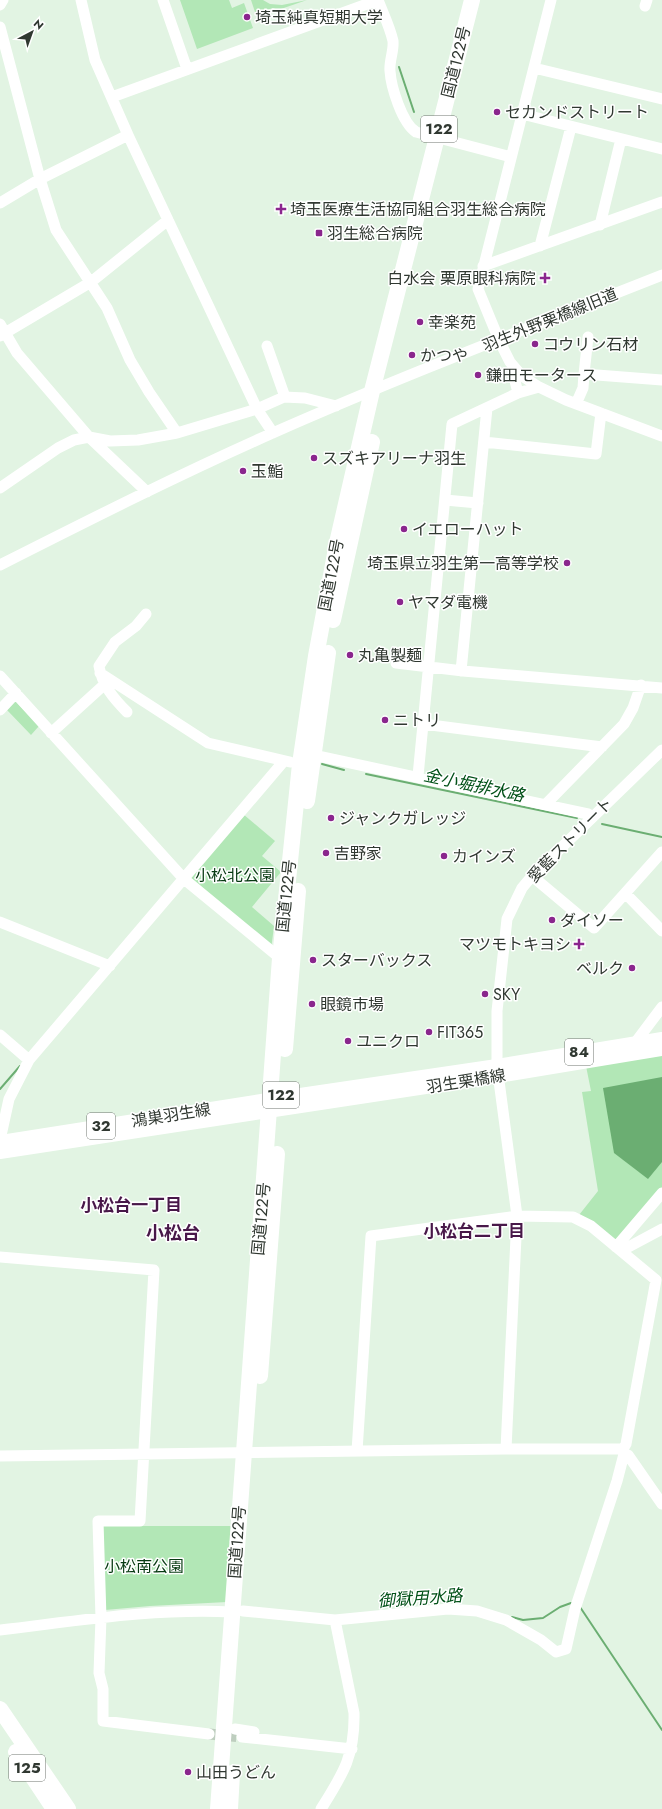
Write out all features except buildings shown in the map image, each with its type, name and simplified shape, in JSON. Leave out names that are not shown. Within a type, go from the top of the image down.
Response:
[{"type":"highway","name":"国道122号","points":[[275,1105],[280,958],[307,759],[378,389],[441,139],[472,0]]},
{"type":"highway","name":"国道122号","points":[[441,139],[482,0]]},
{"type":"highway","name":"国道122号","points":[[230,1809],[238,1612],[249,1452],[275,1105],[303,828],[307,759]]},
{"type":"highway","name":"125","points":[[0,1709],[68,1809]]},
{"type":"highway","name":"125","points":[[0,1728],[54,1809]]},
{"type":"highway","name":"国道122号","points":[[218,1809],[234,1732]]},
{"type":"main road","name":"羽生栗橋線","points":[[498,1071],[662,1039]]},
{"type":"main road","name":"羽生栗橋線","points":[[275,1105],[498,1071],[662,1049]]},
{"type":"main road","name":"鴻巣羽生線","points":[[0,1141],[275,1105]]},
{"type":"main road","name":"鴻巣羽生線","points":[[0,1152],[275,1105]]},
{"type":"street","points":[[0,5],[3,0]]},
{"type":"street","points":[[81,0],[96,60],[128,135],[257,409],[273,433]]},
{"type":"street","points":[[163,0],[187,69]]},
{"type":"street","points":[[112,97],[378,0],[393,41],[390,70],[391,81],[404,119],[410,128],[416,132],[511,157]]},
{"type":"street","points":[[551,0],[478,289],[499,340],[510,362],[522,376],[539,387],[576,404],[662,436]]},
{"type":"street","points":[[0,27],[4,58],[56,230],[91,282],[106,308],[130,360],[149,392],[177,433]]},
{"type":"street","points":[[534,68],[662,99]]},
{"type":"street","points":[[522,114],[662,149]]},
{"type":"street","points":[[540,246],[571,126]]},
{"type":"street","points":[[0,203],[40,179],[128,135]]},
{"type":"street","points":[[600,224],[621,139]]},
{"type":"street","points":[[484,266],[662,202]]},
{"type":"street","points":[[147,492],[89,437],[17,353],[2,331],[91,282],[168,220]]},
{"type":"street","name":"羽生外野栗橋線旧道","points":[[0,565],[147,492],[273,433],[336,406],[662,275]]},
{"type":"street","points":[[576,404],[583,388],[588,337]]},
{"type":"street","points":[[267,346],[284,397]]},
{"type":"street","points":[[584,374],[662,380]]},
{"type":"street","points":[[515,381],[518,393]]},
{"type":"street","points":[[418,776],[452,424],[518,393],[539,387]]},
{"type":"street","points":[[0,488],[58,448],[74,440],[89,437],[110,441],[138,440],[177,433],[257,409],[284,397],[305,398],[336,406]]},
{"type":"street","points":[[461,671],[487,408]]},
{"type":"street","points":[[484,442],[596,454],[601,413]]},
{"type":"street","points":[[445,500],[478,503]]},
{"type":"street","points":[[127,712],[114,698],[105,684],[100,673],[99,666],[115,642],[136,626],[146,614]]},
{"type":"street","points":[[396,663],[461,671],[641,685],[662,688]]},
{"type":"street","points":[[100,673],[208,743],[284,761],[307,759],[418,776],[546,804],[588,814],[592,817]]},
{"type":"street","points":[[0,676],[184,879],[280,958]]},
{"type":"street","points":[[51,733],[105,684]]},
{"type":"street","points":[[546,804],[618,730],[633,708],[641,685]]},
{"type":"street","points":[[0,710],[16,693]]},
{"type":"street","points":[[423,724],[602,747]]},
{"type":"street","name":"愛藍ストリート","points":[[506,1449],[517,1216],[498,1071],[497,1010],[507,919],[522,888],[532,876],[662,750]]},
{"type":"street","points":[[0,1141],[8,1099],[29,1060],[284,761]]},
{"type":"street","points":[[532,876],[594,928],[662,852]]},
{"type":"street","points":[[626,894],[662,931]]},
{"type":"street","points":[[0,922],[110,966]]},
{"type":"street","points":[[636,1043],[662,1007]]},
{"type":"street","points":[[0,1035],[29,1060]]},
{"type":"street","points":[[618,1249],[662,1193]]},
{"type":"street","points":[[0,1630],[101,1618],[190,1611],[238,1612],[334,1620],[448,1609],[477,1610],[506,1620],[541,1640],[556,1652],[566,1649],[575,1609],[617,1481],[659,1283],[591,1226],[573,1217],[517,1216],[371,1236],[358,1451]]},
{"type":"street","points":[[618,1249],[662,1229]]},
{"type":"street","points":[[0,1257],[154,1270],[140,1521],[98,1521],[101,1618],[99,1673],[103,1690],[103,1721],[209,1734]]},
{"type":"street","points":[[0,1456],[506,1449],[623,1451],[628,1455],[662,1504]]},
{"type":"street","points":[[321,1809],[346,1766],[352,1749],[354,1713],[334,1620]]},
{"type":"street","points":[[151,1727],[152,1721],[156,1721],[234,1732],[297,1737],[298,1743],[352,1749]]},
{"type":"green space","points":[[180,0],[229,0],[232,8],[244,3],[253,28],[197,49]]},
{"type":"green space","points":[[251,0],[263,0],[270,4],[282,5],[307,0],[278,10],[273,8],[260,12],[263,20],[258,21]]},
{"type":"green space","points":[[15,701],[39,726],[31,735],[7,710]]},
{"type":"green space","name":"小松北公園","points":[[243,814],[275,841],[262,856],[281,872],[252,907],[274,926],[271,950],[188,879]]},
{"type":"green space","points":[[662,1054],[662,1189],[618,1242],[579,1215],[598,1191],[582,1092],[591,1091],[586,1066]]},
{"type":"green space","name":"小松南公園","points":[[101,1526],[231,1526],[227,1602],[105,1610]]},
{"type":"shaded area","points":[[662,1077],[662,1162],[648,1179],[614,1153],[603,1088]]},
{"type":"waterway","points":[[399,67],[414,112]]},
{"type":"waterway","name":"金小堀排水路","points":[[322,764],[344,770]]},
{"type":"waterway","name":"金小堀排水路","points":[[366,774],[577,818]]},
{"type":"waterway","name":"金小堀排水路","points":[[602,824],[662,837]]},
{"type":"waterway","points":[[0,1089],[20,1066]]},
{"type":"waterway","name":"御獄用水路","points":[[512,1617],[523,1620],[543,1618],[560,1607],[571,1603]]},
{"type":"waterway","name":"御獄用水路","points":[[580,1607],[662,1730]]},
{"type":"tunnel","points":[[209,1734],[242,1737]]},
{"type":"place","name":"埼玉純真短期大学","points":[[247,17]]},
{"type":"place","name":"セカンドストリート","points":[[497,112]]},
{"type":"place","name":"埼玉医療生活協同組合羽生総合病院","points":[[281,209]]},
{"type":"place","name":"羽生総合病院","points":[[319,233]]},
{"type":"place","name":"白水会 栗原眼科病院","points":[[545,278]]},
{"type":"place","name":"幸楽苑","points":[[420,322]]},
{"type":"place","name":"コウリン石材","points":[[535,344]]},
{"type":"place","name":"かつや","points":[[412,355]]},
{"type":"place","name":"鎌田モータース","points":[[478,375]]},
{"type":"place","name":"スズキアリーナ羽生","points":[[314,458]]},
{"type":"place","name":"玉鮨","points":[[243,471]]},
{"type":"place","name":"イエローハット","points":[[404,529]]},
{"type":"place","name":"埼玉県立羽生第一高等学校","points":[[567,563]]},
{"type":"place","name":"ヤマダ電機","points":[[400,602]]},
{"type":"place","name":"丸亀製麺","points":[[350,655]]},
{"type":"place","name":"ニトリ","points":[[385,720]]},
{"type":"place","name":"ジャンクガレッジ","points":[[331,818]]},
{"type":"place","name":"吉野家","points":[[326,853]]},
{"type":"place","name":"カインズ","points":[[444,856]]},
{"type":"place","name":"ダイソー","points":[[552,920]]},
{"type":"place","name":"マツモトキヨシ","points":[[579,944]]},
{"type":"place","name":"スターバックス","points":[[313,960]]},
{"type":"place","name":"ベルク","points":[[632,968]]},
{"type":"place","name":"SKY","points":[[485,994]]},
{"type":"place","name":"眼鏡市場","points":[[312,1004]]},
{"type":"place","name":"FIT365","points":[[429,1032]]},
{"type":"place","name":"ユニクロ","points":[[348,1041]]},
{"type":"place","name":"山田うどん","points":[[188,1772]]},
{"type":"district","name":"小松台一丁目","points":[[131,1205]]},
{"type":"district","name":"小松台二丁目","points":[[474,1231]]},
{"type":"district","name":"小松台","points":[[173,1233]]}]
